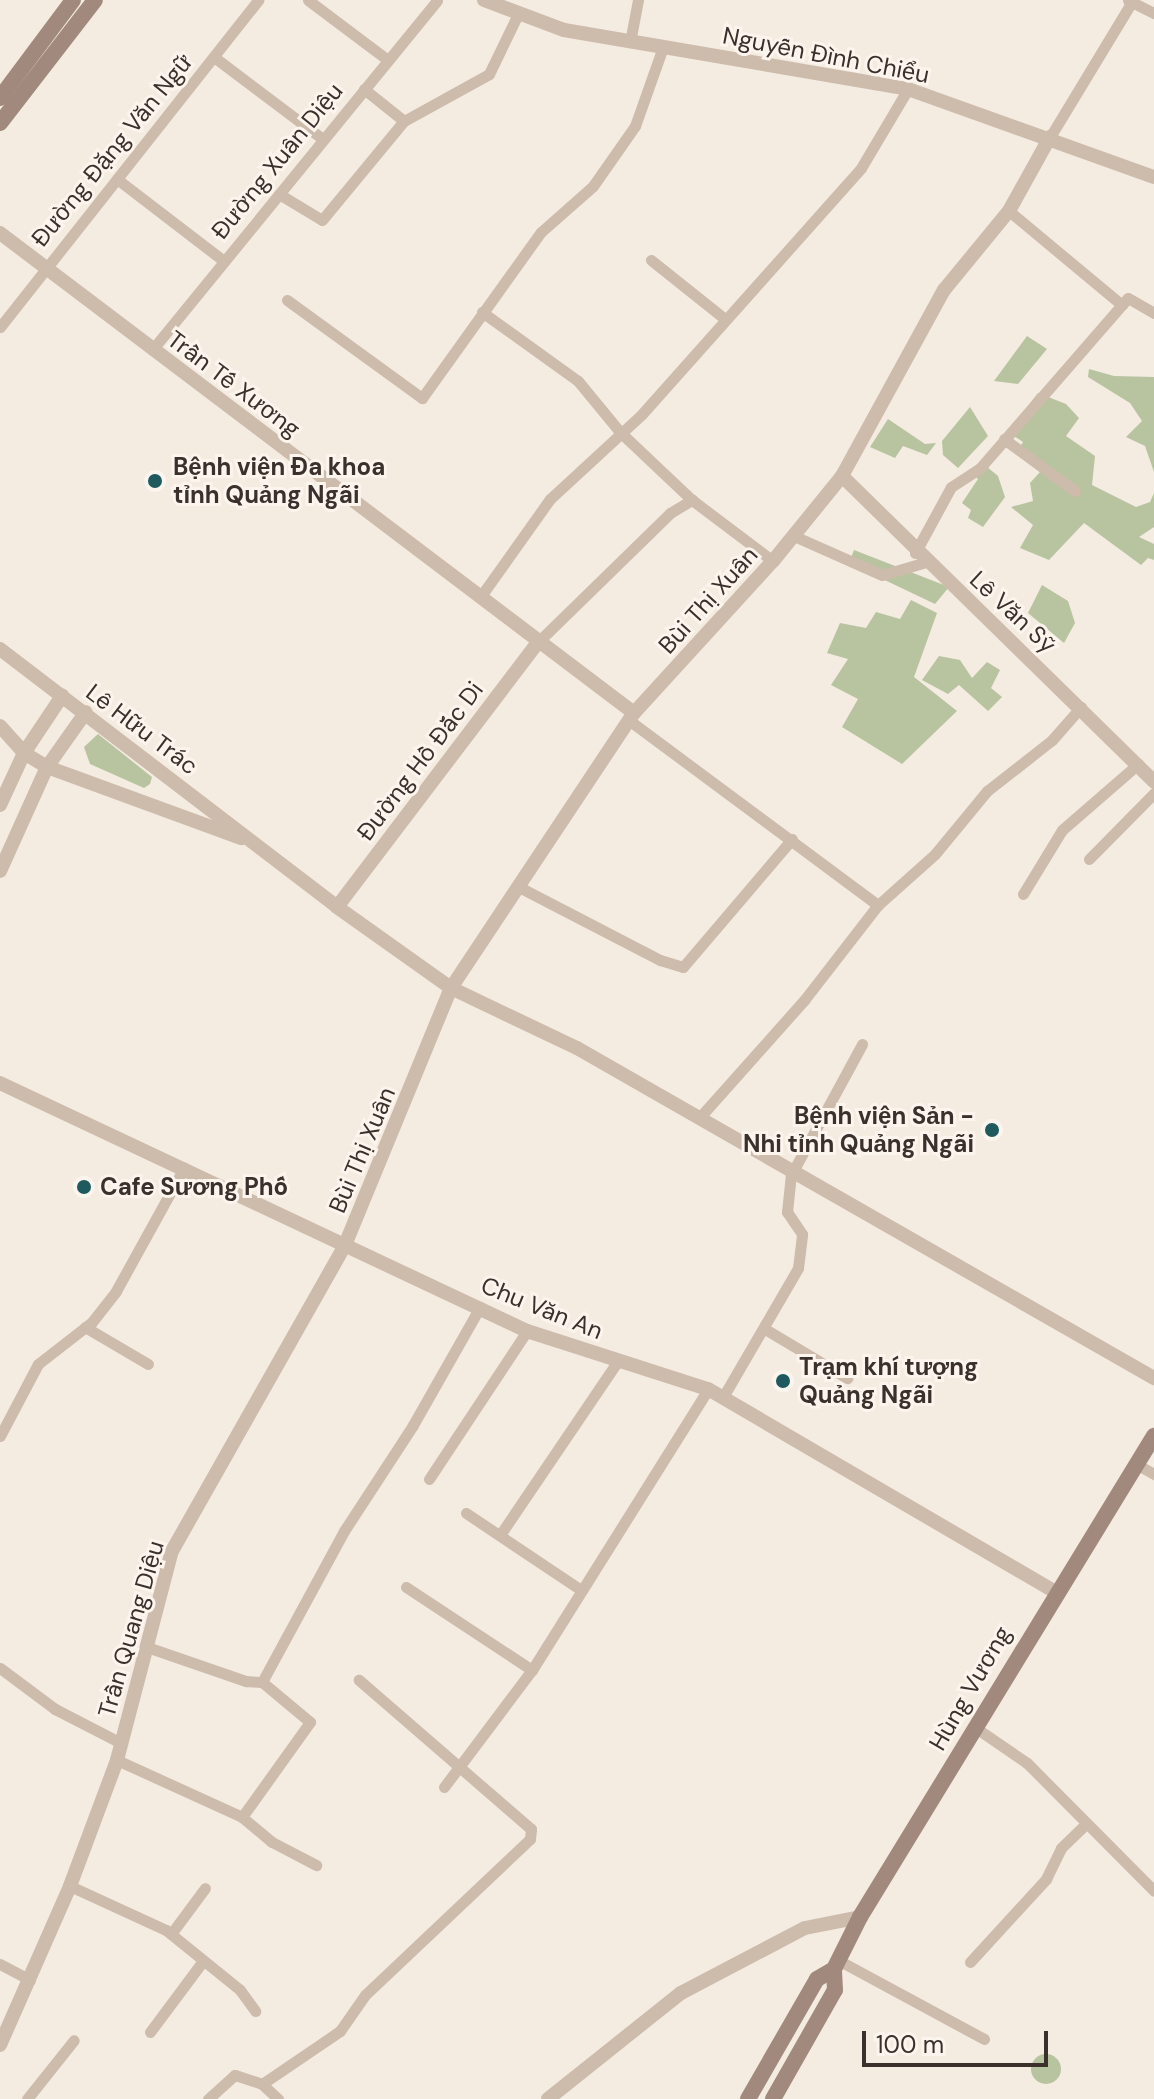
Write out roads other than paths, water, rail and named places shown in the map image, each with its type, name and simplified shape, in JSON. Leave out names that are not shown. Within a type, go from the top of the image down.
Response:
[{"type":"main road","points":[[0,98],[73,0]]},
{"type":"main road","points":[[0,123],[95,0]]},
{"type":"main road","name":"Hùng Vương","points":[[748,2099],[817,1979],[836,1964],[860,1917],[1055,1592],[1154,1436]]},
{"type":"main road","name":"Hùng Vương","points":[[773,2099],[835,1990],[836,1964]]},
{"type":"main road","points":[[767,2066],[785,2077]]},
{"type":"street","name":"Đường Đặng Văn Ngữ","points":[[0,327],[258,0]]},
{"type":"street","points":[[308,0],[388,60]]},
{"type":"street","name":"Đường Xuân Diệu","points":[[152,350],[437,0]]},
{"type":"street","name":"Nguyễn Đình Chiểu","points":[[484,0],[517,16],[630,42],[908,89],[1050,137],[1154,177]]},
{"type":"street","points":[[630,42],[638,0]]},
{"type":"street","points":[[1130,1],[1154,13]]},
{"type":"street","name":"Bùi Thị Xuân","points":[[345,1245],[451,988],[632,717],[773,561],[842,476],[944,290],[1009,211],[1130,1]]},
{"type":"street","points":[[279,194],[322,220],[404,121],[489,74],[517,16]]},
{"type":"street","points":[[287,300],[422,398],[541,232],[593,186],[635,126],[663,47]]},
{"type":"street","points":[[214,57],[323,139]]},
{"type":"street","points":[[364,89],[404,121]]},
{"type":"street","points":[[481,596],[550,499],[620,432],[861,168],[908,89]]},
{"type":"street","points":[[117,179],[224,261]]},
{"type":"street","points":[[1009,211],[1122,305]]},
{"type":"street","name":"Trần Tế Xương","points":[[0,233],[481,596],[632,717]]},
{"type":"street","points":[[651,260],[725,319]]},
{"type":"street","points":[[794,536],[882,575],[921,558],[945,494],[980,468],[1122,305],[1133,299],[1154,313]]},
{"type":"street","points":[[482,312],[593,394],[620,432],[692,500],[773,561]]},
{"type":"street","points":[[1004,439],[1075,491]]},
{"type":"street","name":"Lê Văn Sỹ","points":[[842,476],[921,558],[1081,707],[1154,782]]},
{"type":"street","points":[[538,642],[639,541],[692,500]]},
{"type":"street","name":"Đường Hồ Đắc Di","points":[[337,907],[538,642]]},
{"type":"street","name":"Lê Hữu Trác","points":[[0,649],[337,907],[451,988],[700,1117],[791,1175],[1154,1378]]},
{"type":"street","points":[[0,805],[24,753],[62,696]]},
{"type":"street","points":[[700,1117],[805,999],[878,905],[935,854],[987,791],[1052,740],[1081,707]]},
{"type":"street","points":[[0,871],[47,767],[86,712]]},
{"type":"street","points":[[632,717],[878,905]]},
{"type":"street","name":"Lê Hữu Trác","points":[[0,726],[24,753],[47,767],[256,844]]},
{"type":"street","points":[[1023,894],[1062,830],[1138,764]]},
{"type":"street","points":[[1089,859],[1154,793]]},
{"type":"street","points":[[519,887],[660,960],[683,967],[792,839]]},
{"type":"street","points":[[723,1397],[765,1329],[804,1252],[802,1234],[787,1212],[791,1175],[862,1044]]},
{"type":"street","name":"Chu Văn An","points":[[0,1083],[527,1331],[708,1389],[1055,1592]]},
{"type":"street","points":[[0,1436],[38,1364],[85,1327],[116,1291],[184,1168]]},
{"type":"street","name":"Trần Quang Diệu","points":[[0,2045],[70,1886],[117,1760],[172,1551],[345,1245]]},
{"type":"street","points":[[262,1682],[344,1531],[413,1425],[480,1307]]},
{"type":"street","points":[[85,1327],[148,1364]]},
{"type":"street","points":[[765,1329],[847,1378]]},
{"type":"street","points":[[429,1479],[527,1331]]},
{"type":"street","points":[[500,1535],[618,1361]]},
{"type":"street","points":[[444,1787],[532,1670],[708,1389]]},
{"type":"street","points":[[1136,1464],[1154,1474]]},
{"type":"street","points":[[466,1513],[581,1590]]},
{"type":"street","points":[[406,1587],[532,1670]]},
{"type":"street","points":[[147,1647],[246,1681],[262,1682],[310,1722],[242,1817]]},
{"type":"street","points":[[0,1668],[47,1704],[121,1743]]},
{"type":"street","points":[[262,2084],[340,2031],[365,1995],[530,1839],[531,1829],[359,1680]]},
{"type":"street","points":[[976,1728],[1027,1763],[1085,1825],[1154,1891]]},
{"type":"street","points":[[117,1760],[242,1817],[272,1842],[316,1865]]},
{"type":"street","points":[[970,1962],[1046,1879],[1061,1848],[1085,1825]]},
{"type":"street","points":[[70,1886],[171,1934],[240,1990],[255,2011]]},
{"type":"street","points":[[171,1934],[205,1888]]},
{"type":"street","points":[[548,2099],[681,1993],[805,1928],[860,1917]]},
{"type":"street","points":[[150,2032],[203,1961]]},
{"type":"street","points":[[0,1964],[30,1980]]},
{"type":"street","points":[[836,1964],[984,2039]]},
{"type":"street","points":[[27,2099],[74,2040]]},
{"type":"street","points":[[208,2099],[235,2075],[262,2084],[278,2099]]},
{"type":"place","name":"Bệnh viện Đa khoa tỉnh Quảng Ngãi","points":[[155,481]]},
{"type":"place","name":"Bệnh viện Sản - Nhi tỉnh Quảng Ngãi","points":[[992,1130]]},
{"type":"place","name":"Cafe Sương Phố","points":[[84,1187]]},
{"type":"place","name":"Trạm khí tượng Quảng Ngãi","points":[[783,1381]]}]
